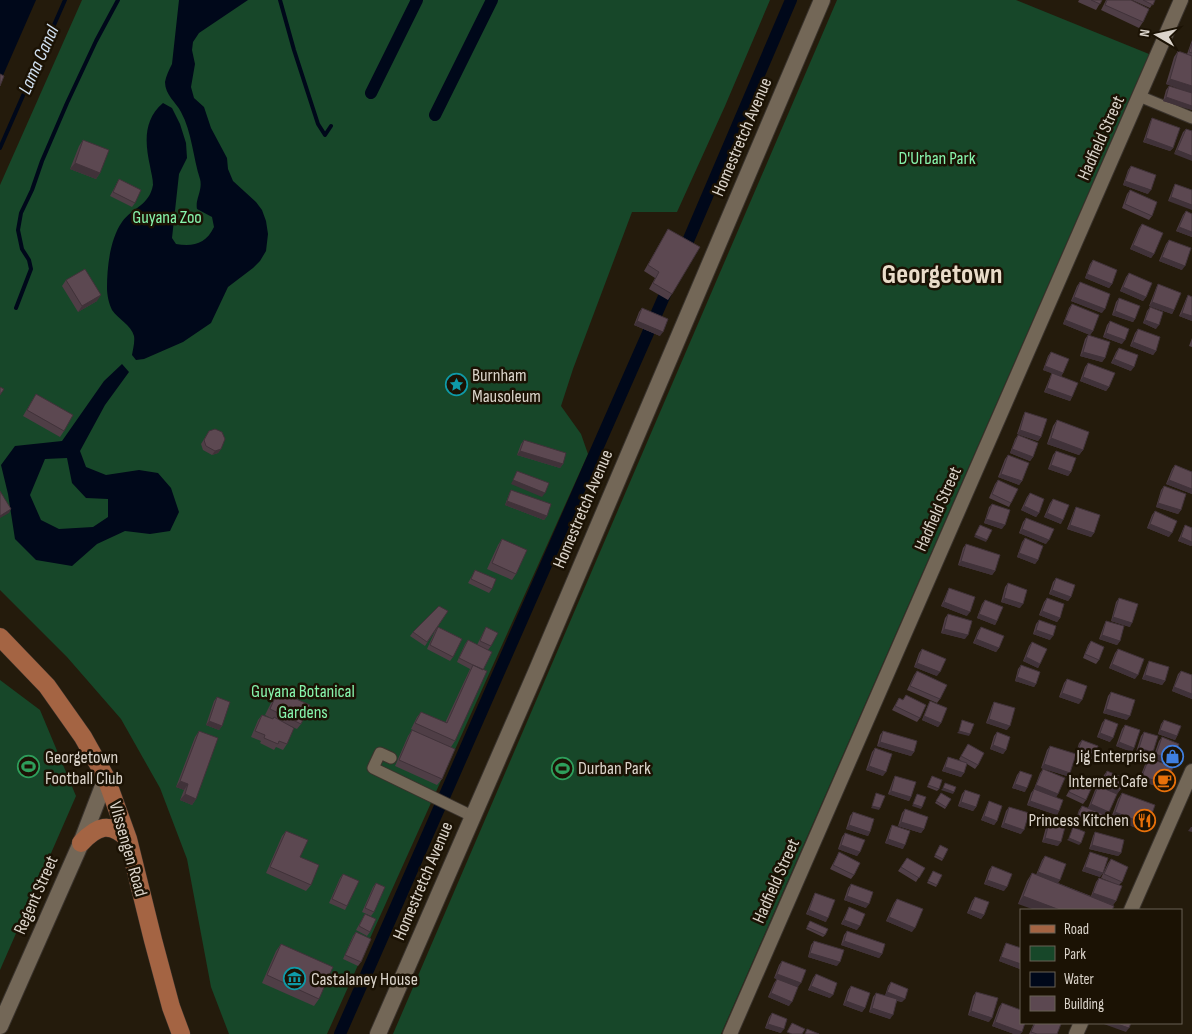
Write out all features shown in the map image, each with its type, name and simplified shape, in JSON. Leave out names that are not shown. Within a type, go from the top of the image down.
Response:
[{"type":"main road","name":"Homestretch Avenue","points":[[378,1034],[536,672],[822,0]]},
{"type":"main road","name":"Vlissengen Road","points":[[0,637],[47,686],[83,737],[106,778],[128,839],[153,940],[180,1034]]},
{"type":"main road","name":"Regent Street","points":[[0,1026],[81,843],[106,778]]},
{"type":"main road","points":[[81,843],[91,832],[105,828],[119,830],[128,839]]},
{"type":"street","name":"Hadfield Street","points":[[730,1034],[1181,0]]},
{"type":"street","points":[[1139,96],[1192,118]]},
{"type":"street","points":[[391,758],[380,753],[373,768],[472,816]]},
{"type":"street","points":[[1131,909],[1192,771]]},
{"type":"green space","name":"Guyana Botanical Gardens","points":[[82,0],[770,0],[677,212],[632,212],[561,406],[581,434],[588,454],[327,1034],[229,1034],[211,987],[187,859],[160,788],[121,719],[67,657],[0,590],[0,185]]},
{"type":"green space","name":"D'Urban Park","points":[[837,0],[1016,0],[1149,54],[721,1034],[393,1034]]},
{"type":"green space","name":"Georgetown Football Club","points":[[0,680],[40,710],[76,796],[0,970]]},
{"type":"water","points":[[0,0],[36,0],[1,80],[0,79]]},
{"type":"water","points":[[179,0],[248,0],[199,33],[193,42],[192,50],[195,64],[191,87],[194,98],[204,107],[211,128],[227,158],[228,169],[233,181],[262,210],[268,234],[266,251],[253,268],[228,287],[211,323],[183,342],[144,359],[136,360],[132,355],[134,336],[127,325],[112,310],[109,302],[107,294],[108,271],[112,245],[118,229],[126,217],[148,198],[151,192],[153,183],[147,149],[147,132],[152,117],[163,103],[172,108],[180,124],[186,143],[187,158],[179,174],[172,238],[176,244],[188,245],[198,243],[211,233],[214,227],[212,217],[197,209],[201,183],[190,136],[181,112],[165,87],[166,77],[172,64]]},
{"type":"water","points":[[122,364],[129,372],[105,405],[80,451],[86,467],[106,475],[139,470],[158,473],[171,488],[179,512],[170,531],[150,534],[125,531],[97,544],[72,566],[36,560],[15,539],[1,465],[15,446],[62,441],[104,381]],"holes":[[[67,458],[72,483],[86,498],[108,499],[108,517],[93,527],[59,529],[41,520],[30,495],[45,459]]]},
{"type":"building","points":[[1091,0],[1102,0],[1100,4]]},
{"type":"building","points":[[1107,0],[1131,0],[1149,9],[1143,22],[1105,5]]},
{"type":"building","points":[[1143,0],[1155,0],[1153,5]]},
{"type":"building","points":[[1178,51],[1192,56],[1192,86],[1170,79]]},
{"type":"building","points":[[0,74],[4,76],[0,86]]},
{"type":"building","points":[[1169,86],[1192,93],[1192,106],[1166,97]]},
{"type":"building","points":[[1152,118],[1180,128],[1173,148],[1146,138]]},
{"type":"building","points":[[1186,129],[1192,131],[1192,156],[1177,150]]},
{"type":"building","points":[[83,140],[109,150],[100,173],[75,163]]},
{"type":"building","points":[[1131,166],[1156,175],[1151,190],[1125,181]]},
{"type":"building","points":[[119,179],[141,190],[135,203],[113,192]]},
{"type":"building","points":[[1175,184],[1192,190],[1192,205],[1171,197]]},
{"type":"building","points":[[1130,190],[1157,202],[1152,216],[1125,204]]},
{"type":"building","points":[[1186,211],[1192,214],[1192,232],[1179,227]]},
{"type":"building","points":[[1142,224],[1163,233],[1154,254],[1133,245]]},
{"type":"building","points":[[668,229],[700,247],[672,294],[653,283],[659,272],[648,265]]},
{"type":"building","points":[[1169,240],[1191,248],[1185,266],[1162,257]]},
{"type":"building","points":[[1093,260],[1117,270],[1112,284],[1087,274]]},
{"type":"building","points":[[85,269],[101,295],[82,306],[66,280]]},
{"type":"building","points":[[1129,273],[1152,283],[1146,297],[1123,287]]},
{"type":"building","points":[[1080,282],[1110,294],[1105,309],[1074,297]]},
{"type":"building","points":[[1158,284],[1181,293],[1174,310],[1152,302]]},
{"type":"building","points":[[1188,295],[1192,297],[1192,316],[1182,313]]},
{"type":"building","points":[[1119,298],[1140,306],[1135,319],[1115,311]]},
{"type":"building","points":[[1072,304],[1099,315],[1093,331],[1065,320]]},
{"type":"building","points":[[1150,307],[1163,312],[1159,325],[1145,320]]},
{"type":"building","points":[[642,308],[668,319],[663,332],[637,321]]},
{"type":"building","points":[[1110,321],[1129,329],[1125,340],[1106,333]]},
{"type":"building","points":[[1138,329],[1160,337],[1156,351],[1133,342]]},
{"type":"building","points":[[1088,335],[1110,342],[1105,358],[1083,352]]},
{"type":"building","points":[[1119,348],[1138,355],[1134,367],[1114,359]]},
{"type":"building","points":[[1051,352],[1069,359],[1063,373],[1045,366]]},
{"type":"building","points":[[1088,363],[1115,373],[1109,387],[1083,377]]},
{"type":"building","points":[[1052,373],[1078,383],[1072,397],[1047,388]]},
{"type":"building","points":[[0,387],[4,389],[0,395]]},
{"type":"building","points":[[36,394],[73,415],[64,431],[27,410]]},
{"type":"building","points":[[1025,412],[1047,419],[1041,437],[1020,430]]},
{"type":"building","points":[[1057,420],[1089,432],[1083,450],[1051,438]]},
{"type":"building","points":[[215,429],[222,432],[225,439],[221,449],[215,451],[206,446],[204,440],[209,431]]},
{"type":"building","points":[[1018,435],[1038,443],[1033,457],[1012,449]]},
{"type":"building","points":[[524,440],[566,453],[563,464],[520,451]]},
{"type":"building","points":[[1056,451],[1076,458],[1071,472],[1051,465]]},
{"type":"building","points":[[1008,455],[1029,463],[1022,481],[1001,474]]},
{"type":"building","points":[[1175,465],[1192,472],[1192,489],[1169,480]]},
{"type":"building","points":[[517,471],[549,483],[545,493],[513,480]]},
{"type":"building","points":[[998,480],[1018,489],[1011,503],[992,494]]},
{"type":"building","points":[[1164,486],[1186,494],[1181,510],[1158,503]]},
{"type":"building","points":[[511,490],[551,504],[547,516],[507,501]]},
{"type":"building","points":[[0,491],[11,509],[0,516]]},
{"type":"building","points":[[1030,493],[1044,499],[1039,513],[1024,506]]},
{"type":"building","points":[[1053,499],[1069,505],[1063,520],[1047,513]]},
{"type":"building","points":[[992,504],[1010,510],[1005,525],[986,519]]},
{"type":"building","points":[[1076,507],[1100,515],[1094,533],[1070,525]]},
{"type":"building","points":[[1155,511],[1177,521],[1172,533],[1150,524]]},
{"type":"building","points":[[1026,518],[1054,529],[1049,540],[1022,529]]},
{"type":"building","points":[[980,525],[992,530],[987,540],[975,535]]},
{"type":"building","points":[[1185,525],[1192,528],[1192,542],[1181,537]]},
{"type":"building","points":[[1025,538],[1043,546],[1038,560],[1019,553]]},
{"type":"building","points":[[502,539],[527,550],[516,574],[492,563]]},
{"type":"building","points":[[966,544],[1000,555],[995,571],[961,561]]},
{"type":"building","points":[[475,570],[496,579],[492,589],[471,579]]},
{"type":"building","points":[[1056,578],[1075,585],[1071,597],[1052,590]]},
{"type":"building","points":[[1008,583],[1027,590],[1023,604],[1004,598]]},
{"type":"building","points":[[949,588],[975,597],[970,612],[944,602]]},
{"type":"building","points":[[1047,598],[1064,604],[1060,618],[1042,611]]},
{"type":"building","points":[[1119,598],[1138,604],[1132,623],[1113,617]]},
{"type":"building","points":[[985,600],[1003,607],[997,621],[979,614]]},
{"type":"building","points":[[439,606],[448,611],[427,642],[413,632]]},
{"type":"building","points":[[948,614],[972,621],[968,635],[944,629]]},
{"type":"building","points":[[1039,620],[1056,626],[1053,636],[1036,630]]},
{"type":"building","points":[[1106,621],[1124,626],[1120,641],[1102,635]]},
{"type":"building","points":[[438,627],[462,639],[453,657],[430,645]]},
{"type":"building","points":[[486,627],[498,633],[491,646],[480,641]]},
{"type":"building","points":[[981,627],[1004,636],[999,648],[976,639]]},
{"type":"building","points":[[468,640],[492,652],[483,670],[459,658]]},
{"type":"building","points":[[1091,641],[1104,647],[1099,660],[1085,654]]},
{"type":"building","points":[[1032,642],[1047,649],[1040,664],[1026,657]]},
{"type":"building","points":[[922,649],[946,659],[940,672],[917,663]]},
{"type":"building","points":[[1118,649],[1144,659],[1138,675],[1112,664]]},
{"type":"building","points":[[1149,661],[1169,667],[1165,681],[1145,675]]},
{"type":"building","points":[[473,665],[487,671],[455,741],[415,723],[421,712],[447,723]]},
{"type":"building","points":[[1021,665],[1040,672],[1036,684],[1017,677]]},
{"type":"building","points":[[917,671],[947,685],[940,699],[910,686]]},
{"type":"building","points":[[1181,671],[1192,675],[1192,694],[1174,687]]},
{"type":"building","points":[[1067,679],[1087,686],[1082,700],[1062,693]]},
{"type":"building","points":[[278,691],[310,705],[301,724],[270,709]]},
{"type":"building","points":[[1111,692],[1135,700],[1130,716],[1106,709]]},
{"type":"building","points":[[906,695],[926,705],[920,718],[895,706],[899,698],[903,700]]},
{"type":"building","points":[[217,697],[230,702],[222,726],[209,721]]},
{"type":"building","points":[[930,701],[947,708],[941,723],[924,716]]},
{"type":"building","points":[[994,702],[1015,708],[1010,726],[989,719]]},
{"type":"building","points":[[262,715],[273,719],[274,717],[294,728],[287,744],[279,741],[278,744],[264,738],[265,735],[255,731]]},
{"type":"building","points":[[1105,719],[1118,724],[1113,738],[1100,733]]},
{"type":"building","points":[[962,720],[974,724],[970,734],[959,731]]},
{"type":"building","points":[[1164,720],[1181,726],[1177,736],[1160,730]]},
{"type":"building","points":[[1125,725],[1140,730],[1134,748],[1119,742]]},
{"type":"building","points":[[412,730],[455,749],[442,779],[399,760]]},
{"type":"building","points":[[199,731],[218,738],[196,799],[185,794],[188,784],[180,781]]},
{"type":"building","points":[[883,731],[917,741],[914,752],[880,742]]},
{"type":"building","points":[[997,732],[1010,737],[1006,750],[993,745]]},
{"type":"building","points":[[1144,732],[1158,736],[1153,752],[1139,748]]},
{"type":"building","points":[[1162,737],[1179,744],[1173,761],[1156,754]]},
{"type":"building","points":[[1082,740],[1098,746],[1095,755],[1078,749]]},
{"type":"building","points":[[968,744],[984,753],[978,765],[961,756]]},
{"type":"building","points":[[1050,746],[1076,754],[1070,773],[1044,764]]},
{"type":"building","points":[[875,748],[892,754],[886,772],[869,766]]},
{"type":"building","points":[[948,757],[967,763],[964,773],[945,767]]},
{"type":"building","points":[[1149,758],[1173,767],[1167,785],[1142,776]]},
{"type":"building","points":[[1043,769],[1065,778],[1058,794],[1036,785]]},
{"type":"building","points":[[1020,771],[1032,775],[1027,788],[1015,784]]},
{"type":"building","points":[[1107,771],[1124,778],[1120,790],[1103,783]]},
{"type":"building","points":[[895,776],[916,782],[911,797],[891,791]]},
{"type":"building","points":[[932,776],[942,780],[939,789],[928,785]]},
{"type":"building","points":[[1075,781],[1091,789],[1086,800],[1069,792]]},
{"type":"building","points":[[945,783],[956,787],[954,792],[943,788]]},
{"type":"building","points":[[1098,786],[1117,794],[1109,812],[1091,804]]},
{"type":"building","points":[[1034,789],[1063,800],[1059,811],[1030,801]]},
{"type":"building","points":[[965,790],[980,795],[976,807],[961,802]]},
{"type":"building","points":[[876,793],[885,796],[880,808],[872,806]]},
{"type":"building","points":[[941,793],[951,799],[946,807],[936,801]]},
{"type":"building","points":[[1122,793],[1155,805],[1148,825],[1115,812]]},
{"type":"building","points":[[917,794],[926,797],[922,807],[913,804]]},
{"type":"building","points":[[989,801],[1002,806],[997,821],[984,816]]},
{"type":"building","points":[[1082,806],[1103,814],[1100,823],[1078,815]]},
{"type":"building","points":[[1009,807],[1029,813],[1024,830],[1004,823]]},
{"type":"building","points":[[905,809],[928,817],[924,829],[901,822]]},
{"type":"building","points":[[853,812],[874,819],[870,832],[849,825]]},
{"type":"building","points":[[1049,823],[1065,827],[1061,842],[1045,838]]},
{"type":"building","points":[[892,825],[910,831],[905,845],[888,839]]},
{"type":"building","points":[[1073,827],[1085,832],[1081,843],[1069,838]]},
{"type":"building","points":[[286,831],[308,840],[300,857],[319,865],[311,885],[270,867]]},
{"type":"building","points":[[1095,832],[1124,840],[1121,853],[1092,845]]},
{"type":"building","points":[[845,833],[865,840],[860,852],[841,845]]},
{"type":"building","points":[[940,845],[948,849],[943,859],[935,855]]},
{"type":"building","points":[[839,852],[860,863],[854,875],[833,865]]},
{"type":"building","points":[[1090,852],[1108,858],[1103,873],[1085,867]]},
{"type":"building","points":[[1045,856],[1066,864],[1060,880],[1038,872]]},
{"type":"building","points":[[907,858],[925,868],[919,878],[901,867]]},
{"type":"building","points":[[1111,859],[1128,867],[1122,882],[1104,874]]},
{"type":"building","points":[[992,866],[1012,874],[1007,887],[987,880]]},
{"type":"building","points":[[933,871],[942,875],[937,885],[928,881]]},
{"type":"building","points":[[1032,873],[1114,906],[1112,909],[1057,909],[1023,896]]},
{"type":"building","points":[[343,874],[359,881],[347,906],[332,899]]},
{"type":"building","points":[[1099,878],[1122,886],[1116,901],[1093,893]]},
{"type":"building","points":[[376,883],[385,887],[374,912],[365,908]]},
{"type":"building","points":[[851,884],[873,892],[869,904],[847,896]]},
{"type":"building","points":[[815,893],[835,900],[828,918],[809,910]]},
{"type":"building","points":[[975,897],[989,902],[984,915],[970,910]]},
{"type":"building","points":[[897,899],[923,909],[915,928],[889,917]]},
{"type":"building","points":[[849,907],[865,914],[860,926],[844,920]]},
{"type":"building","points":[[365,914],[376,919],[370,932],[359,926]]},
{"type":"building","points":[[810,921],[828,929],[825,935],[807,927]]},
{"type":"building","points":[[847,931],[885,944],[882,954],[844,941]]},
{"type":"building","points":[[356,932],[371,939],[361,962],[345,955]]},
{"type":"building","points":[[814,941],[844,950],[840,962],[810,953]]},
{"type":"building","points":[[1006,943],[1020,948],[1020,964],[1001,957]]},
{"type":"building","name":"Castalaney House","points":[[281,944],[333,967],[319,999],[267,975]]},
{"type":"building","points":[[782,961],[806,970],[801,983],[777,974]]},
{"type":"building","points":[[816,974],[837,983],[833,995],[811,986]]},
{"type":"building","points":[[777,979],[798,987],[792,1002],[771,993]]},
{"type":"building","points":[[891,982],[908,989],[905,999],[887,992]]},
{"type":"building","points":[[851,986],[870,993],[865,1008],[846,1001]]},
{"type":"building","points":[[976,992],[998,998],[992,1018],[971,1011]]},
{"type":"building","points":[[876,993],[897,999],[893,1015],[872,1008]]},
{"type":"building","points":[[1002,1003],[1020,1010],[1020,1024],[1025,1024],[1022,1032],[995,1022]]},
{"type":"building","points":[[772,1013],[787,1019],[784,1029],[768,1024]]},
{"type":"building","points":[[792,1023],[805,1029],[802,1034],[787,1032]]},
{"type":"building","points":[[1035,1024],[1061,1024],[1057,1034],[1037,1034],[1031,1032]]},
{"type":"building","points":[[1117,1024],[1131,1024],[1129,1028]]},
{"type":"building","points":[[807,1029],[819,1034],[805,1034]]},
{"type":"waterway","name":"Lama Canal","points":[[0,148],[65,0]]},
{"type":"waterway","points":[[16,308],[31,269],[29,260],[22,249],[18,230],[21,213],[67,103],[96,41],[118,0]]},
{"type":"waterway","points":[[280,0],[318,124],[325,135],[331,126]]},
{"type":"waterway","points":[[371,93],[417,0]]},
{"type":"waterway","points":[[435,115],[492,0]]},
{"type":"waterway","points":[[682,255],[791,0]]},
{"type":"waterway","points":[[340,1034],[670,283]]},
{"type":"place","name":"Burnham Mausoleum","points":[[456,385]]},
{"type":"place","name":"Jig Enterprise","points":[[1172,756]]},
{"type":"place","name":"Georgetown Football Club","points":[[29,767]]},
{"type":"place","name":"Durban Park","points":[[562,768]]},
{"type":"place","name":"Internet Cafe","points":[[1164,781]]},
{"type":"place","name":"Princess Kitchen","points":[[1145,820]]},
{"type":"place","name":"Castalaney House","points":[[295,979]]},
{"type":"district","name":"Georgetown","points":[[942,274]]},
{"type":"park label","name":"Guyana Zoo","points":[[167,217]]}]
